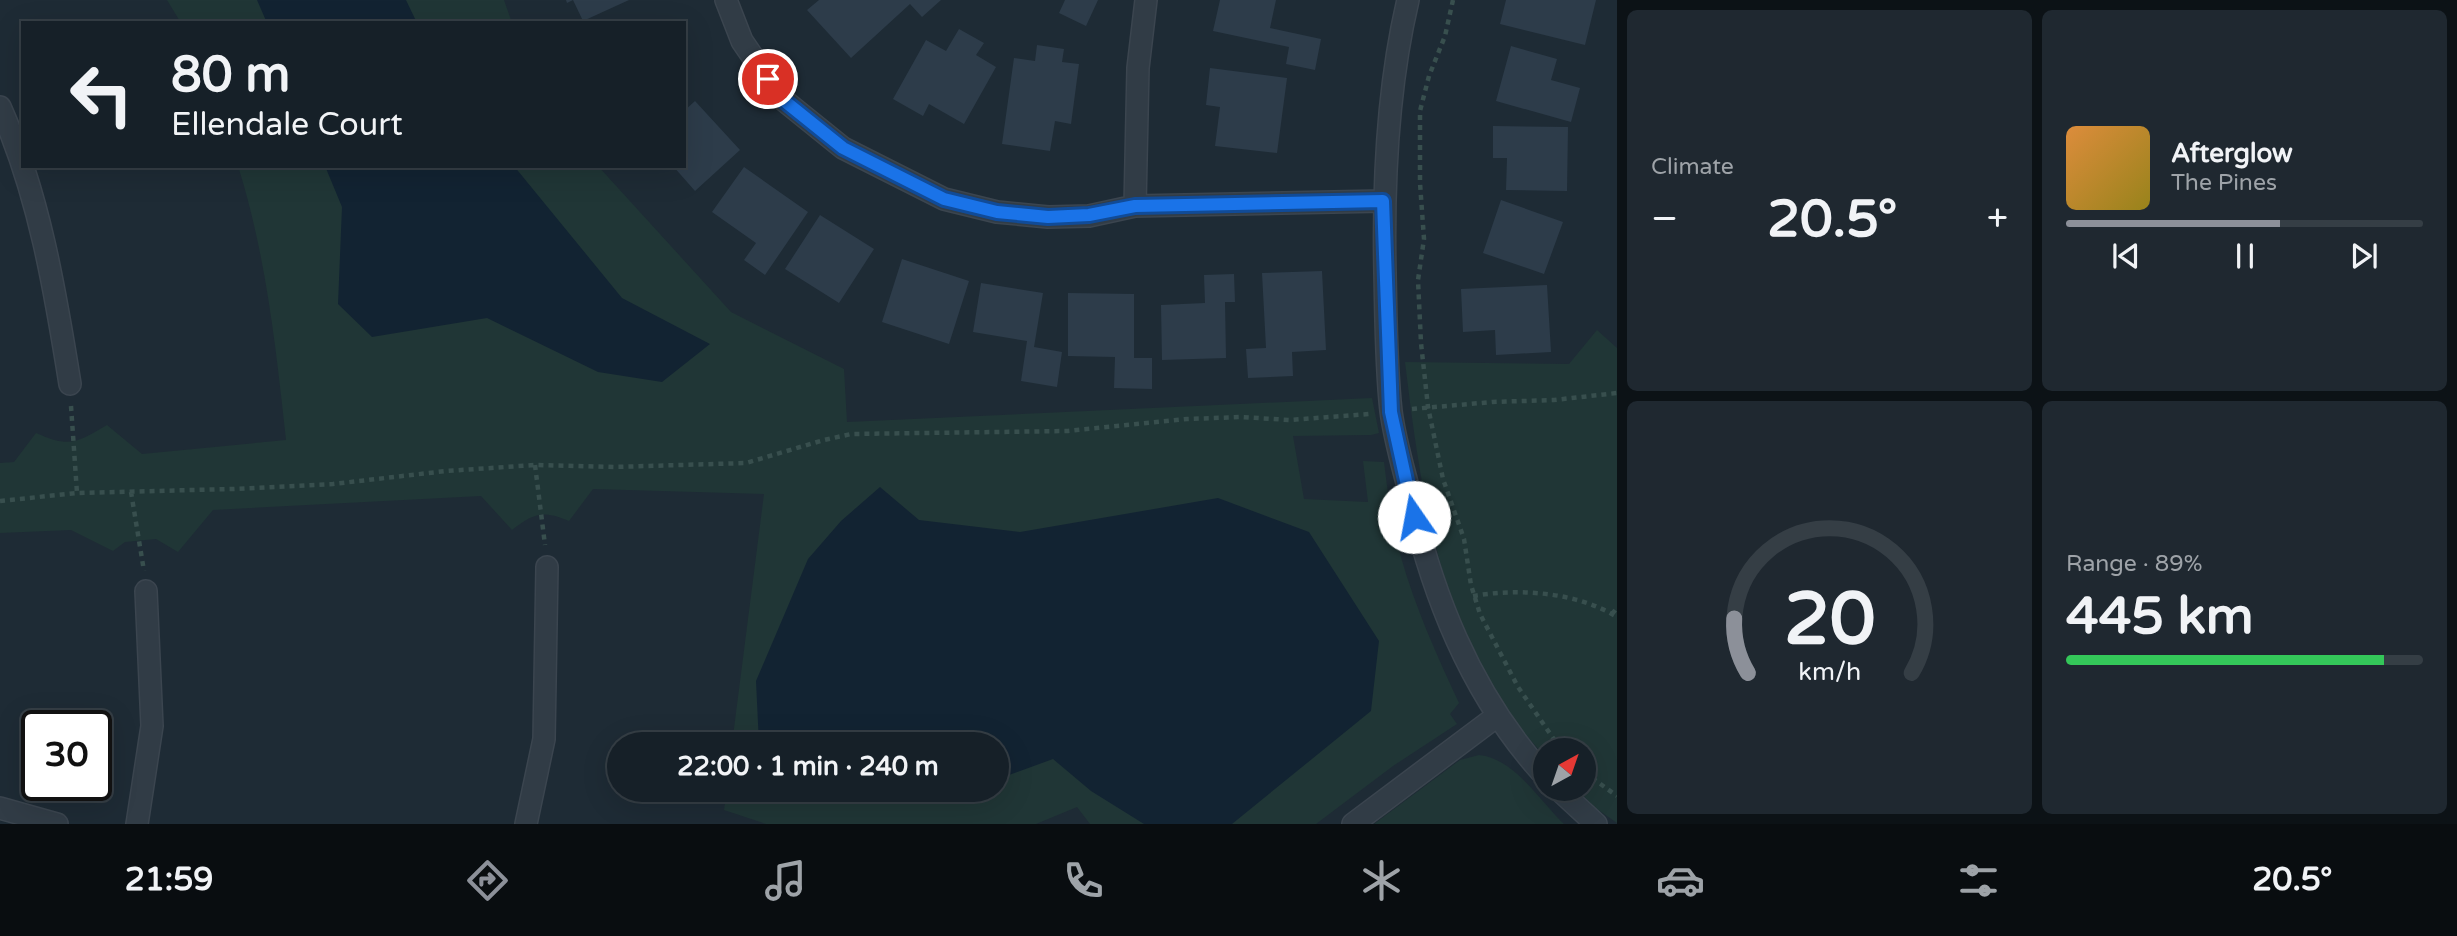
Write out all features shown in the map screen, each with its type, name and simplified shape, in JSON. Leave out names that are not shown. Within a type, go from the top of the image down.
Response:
[{"type":"street","points":[[726,0],[742,41],[782,99],[843,148],[944,199],[997,212],[1062,217],[1135,206],[1383,201]]},
{"type":"street","points":[[1135,206],[1138,68],[1146,0]]},
{"type":"street","points":[[1408,0],[1394,83],[1383,201],[1391,412],[1419,538],[1435,588],[1465,660],[1497,716],[1533,763]]},
{"type":"street","points":[[0,107],[21,166]]},
{"type":"street","points":[[22,168],[38,213],[56,296],[70,384]]},
{"type":"street","points":[[526,824],[544,738],[547,567]]},
{"type":"street","points":[[136,824],[152,726],[146,591]]},
{"type":"street","points":[[1353,824],[1497,716]]},
{"type":"street","points":[[1572,802],[1596,824]]},
{"type":"street","points":[[0,808],[57,824]]},
{"type":"path","points":[[1453,0],[1445,36],[1429,76],[1420,111],[1420,183],[1424,240],[1418,280],[1427,407],[1443,479],[1464,539],[1474,596],[1490,635],[1518,687],[1553,738]]},
{"type":"path","points":[[70,384],[77,493]]},
{"type":"path","points":[[0,501],[77,493],[332,484],[446,471],[535,465],[663,466],[746,463],[851,434],[1068,431],[1241,416],[1289,420],[1617,393]]},
{"type":"path","points":[[535,465],[547,567]]},
{"type":"path","points":[[131,492],[141,540],[146,591]]},
{"type":"path","points":[[1474,596],[1494,592],[1538,594],[1569,599],[1615,616],[1617,608]]},
{"type":"path","points":[[1596,781],[1617,796]]},
{"type":"green space","points":[[167,0],[504,0],[511,21],[180,21]]},
{"type":"green space","points":[[239,168],[600,168],[731,312],[844,369],[847,422],[1372,398],[1379,433],[1293,436],[1304,499],[1368,502],[1363,461],[1384,462],[1401,557],[1420,613],[1459,703],[1450,714],[1457,724],[1393,766],[1316,824],[1090,824],[1077,807],[1036,824],[766,824],[724,810],[725,802],[1009,802],[1009,732],[734,732],[764,494],[593,489],[569,521],[552,515],[539,515],[512,530],[481,496],[213,510],[178,552],[156,539],[125,542],[113,551],[71,530],[0,533],[0,463],[14,462],[36,433],[65,442],[88,436],[107,425],[142,454],[286,440],[274,336],[256,233]]},
{"type":"green space","points":[[1597,330],[1617,348],[1617,823],[1589,802],[1596,802],[1596,738],[1533,738],[1533,743],[1511,716],[1486,676],[1465,634],[1449,591],[1426,501],[1405,362],[1569,364]]},
{"type":"green space","points":[[1479,755],[1504,764],[1533,790],[1533,802],[1544,802],[1564,824],[1374,824],[1460,760]]},
{"type":"water","points":[[257,0],[406,0],[416,21],[266,21]]},
{"type":"water","points":[[326,168],[516,168],[622,298],[710,344],[662,382],[598,372],[487,318],[372,337],[338,304],[342,207]]},
{"type":"water","points":[[880,487],[919,520],[1020,532],[1218,498],[1309,532],[1379,641],[1371,711],[1232,824],[1144,824],[1091,791],[1053,759],[1009,775],[1009,732],[758,732],[756,681],[808,559],[841,521]]},
{"type":"building","points":[[573,0],[629,0],[583,21]]},
{"type":"building","points":[[819,0],[941,0],[922,17],[910,4],[851,58],[807,10]]},
{"type":"building","points":[[1065,0],[1098,0],[1086,26],[1059,13]]},
{"type":"building","points":[[1220,0],[1276,0],[1270,28],[1321,39],[1315,70],[1286,64],[1289,47],[1213,31]]},
{"type":"building","points":[[1506,0],[1596,0],[1585,45],[1500,24]]},
{"type":"building","points":[[959,29],[984,43],[976,55],[996,67],[964,124],[929,104],[923,116],[893,99],[926,40],[946,51]]},
{"type":"building","points":[[1037,45],[1064,49],[1062,62],[1079,64],[1071,124],[1055,121],[1050,151],[1002,144],[1014,58],[1035,61]]},
{"type":"building","points":[[1511,46],[1557,59],[1551,80],[1580,88],[1571,122],[1496,101]]},
{"type":"building","points":[[1210,68],[1287,78],[1277,153],[1215,146],[1220,107],[1206,105]]},
{"type":"building","points":[[695,101],[740,150],[695,191],[675,168],[686,168],[686,109]]},
{"type":"building","points":[[1493,126],[1568,127],[1567,191],[1506,190],[1507,158],[1493,158]]},
{"type":"building","points":[[744,167],[808,212],[765,275],[744,260],[756,243],[712,212]]},
{"type":"building","points":[[1501,200],[1563,222],[1544,274],[1483,253]]},
{"type":"building","points":[[820,215],[874,249],[839,303],[785,269]]},
{"type":"building","points":[[902,259],[969,281],[949,344],[882,322]]},
{"type":"building","points":[[1322,271],[1326,350],[1292,352],[1293,376],[1248,378],[1246,349],[1266,348],[1262,273]]},
{"type":"building","points":[[1234,274],[1235,302],[1225,302],[1226,358],[1162,360],[1161,305],[1205,303],[1204,275]]},
{"type":"building","points":[[981,283],[1043,293],[1034,347],[1062,352],[1057,387],[1021,381],[1027,341],[973,332]]},
{"type":"building","points":[[1547,285],[1551,352],[1496,355],[1495,330],[1463,332],[1461,289]]},
{"type":"building","points":[[1068,293],[1134,294],[1134,358],[1152,358],[1152,389],[1114,388],[1115,357],[1068,356]]},
{"type":"route","points":[[768,79],[782,99],[843,148],[944,199],[997,212],[1048,217],[1089,215],[1135,206],[1383,201],[1391,412],[1414,517]]}]
